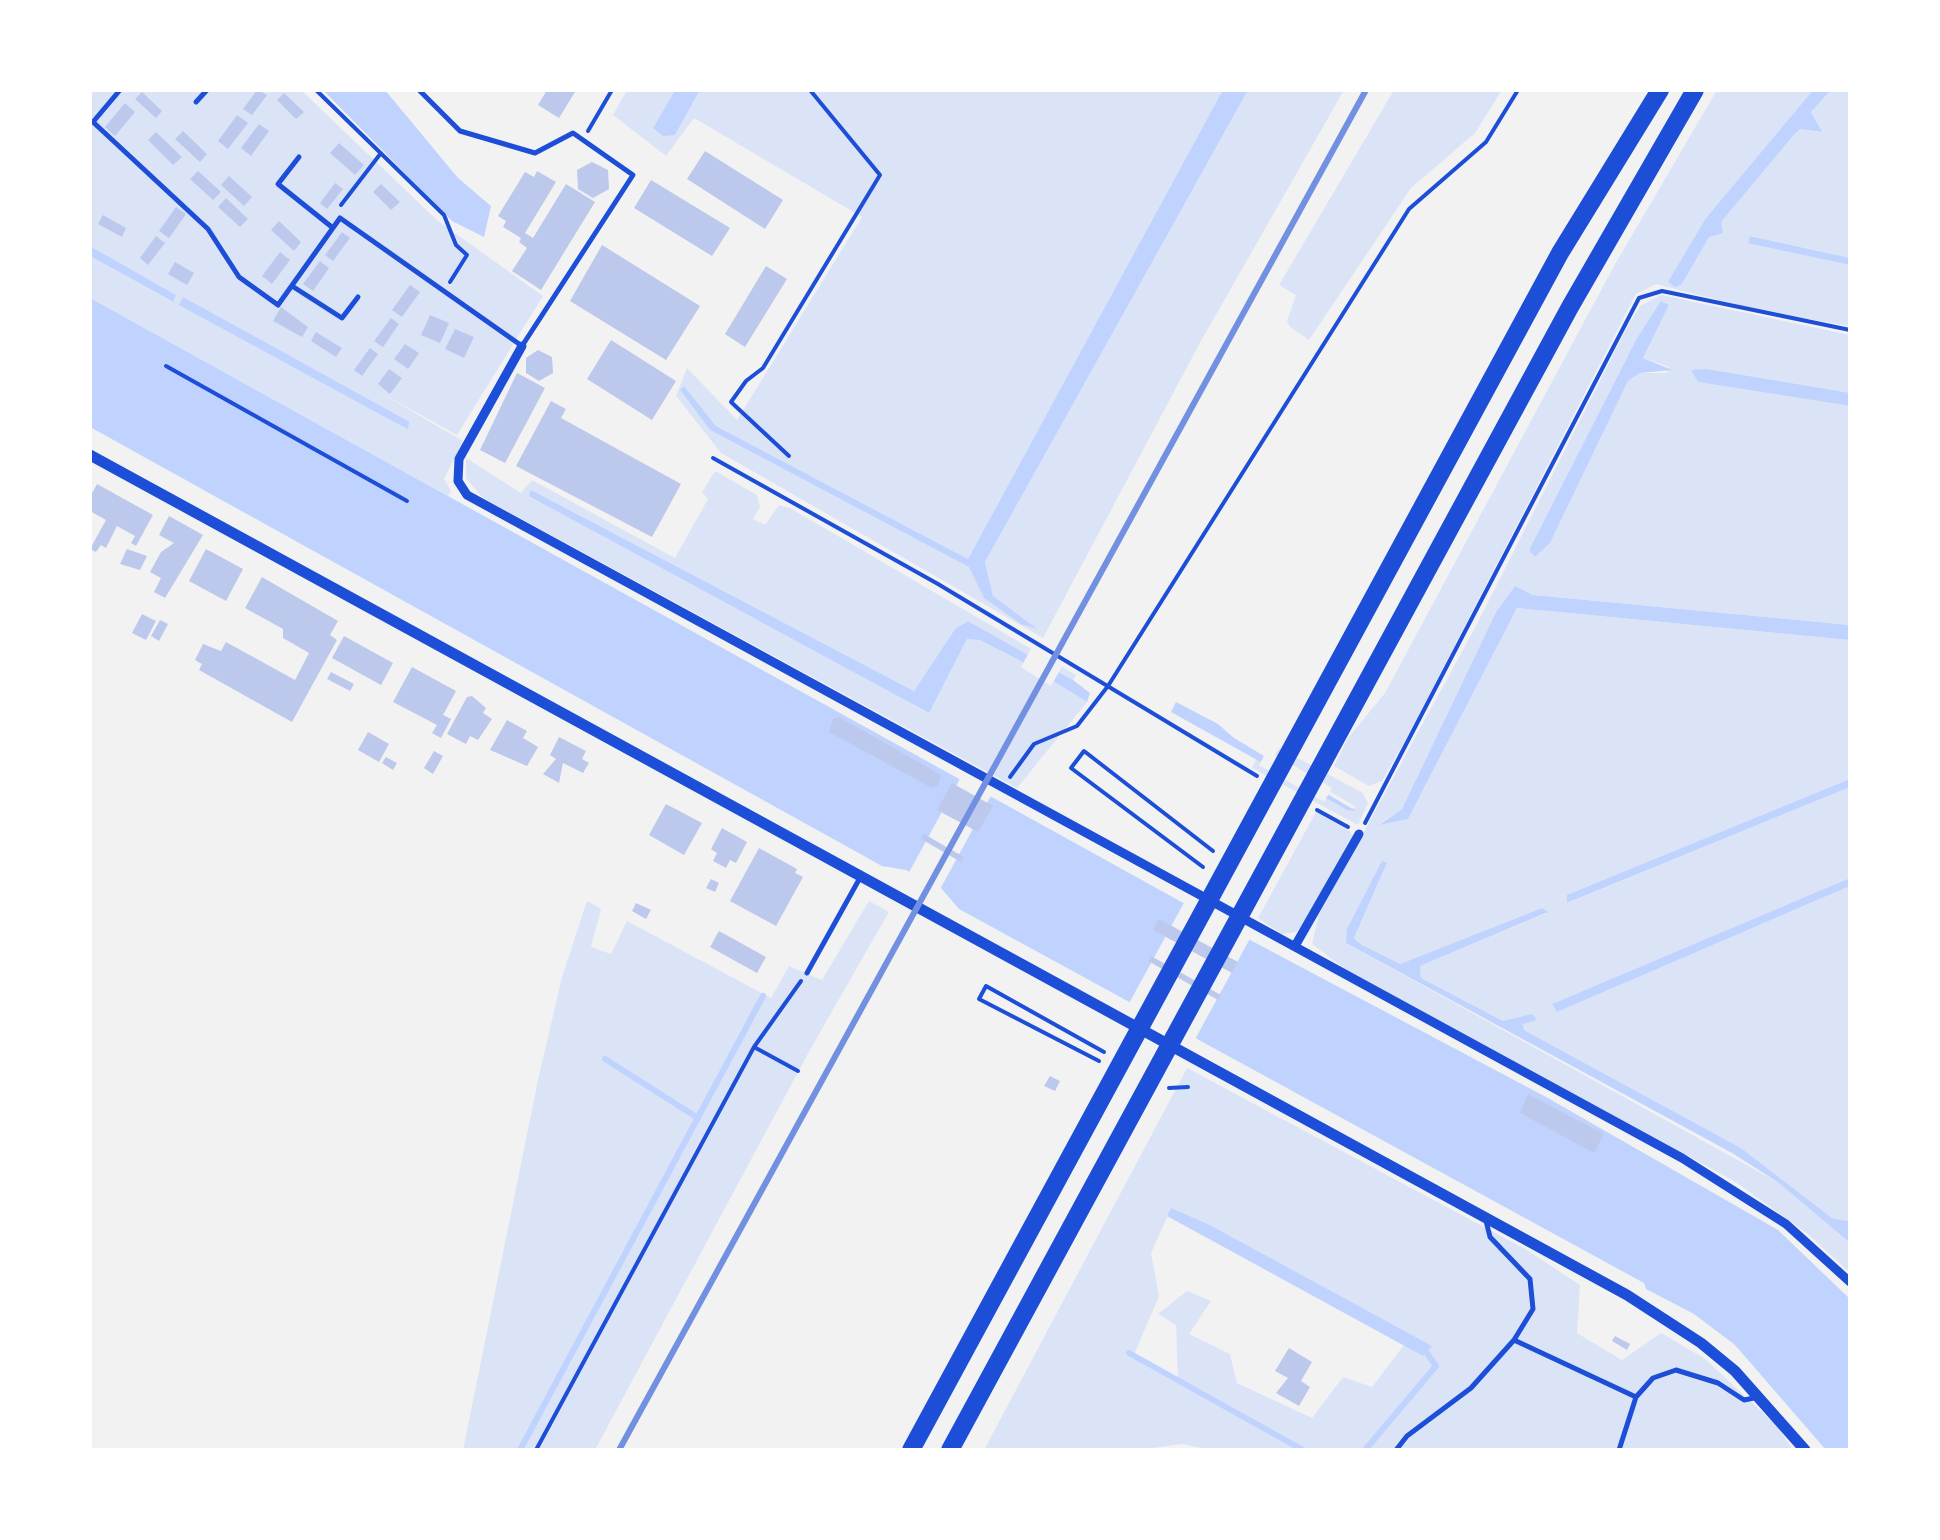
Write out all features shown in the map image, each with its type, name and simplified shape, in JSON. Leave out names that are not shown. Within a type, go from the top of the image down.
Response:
[{"type":"highway","points":[[911,1450],[1560,252],[1660,90]]},
{"type":"highway","points":[[950,1450],[1625,206],[1694,90]]},
{"type":"street","points":[[522,346],[459,459],[458,481],[467,495],[1745,1196],[1786,1224],[1850,1282]]},
{"type":"street","points":[[90,455],[1484,1216],[1674,1324],[1762,1397],[1805,1450]]},
{"type":"street","points":[[1294,946],[1360,834]]},
{"type":"lane","points":[[120,90],[93,122],[208,229],[239,276],[278,305],[340,218],[442,294],[522,346],[632,175],[573,133],[536,153],[460,131],[419,90]]},
{"type":"lane","points":[[196,102],[207,90]]},
{"type":"lane","points":[[299,157],[278,184],[333,228]]},
{"type":"lane","points":[[292,286],[342,318],[358,297]]},
{"type":"lane","points":[[806,973],[862,876]]},
{"type":"lane","points":[[1396,1450],[1407,1436],[1470,1388],[1514,1340],[1533,1309],[1530,1278],[1490,1237],[1484,1216]]},
{"type":"lane","points":[[1514,1340],[1636,1396]]},
{"type":"lane","points":[[1619,1450],[1636,1396],[1653,1378],[1676,1370],[1718,1383],[1744,1400],[1762,1397]]},
{"type":"path","points":[[316,90],[444,215],[456,245],[467,256],[442,294]]},
{"type":"path","points":[[583,140],[612,90]]},
{"type":"path","points":[[789,456],[732,402],[746,381],[763,368],[880,175],[810,90]]},
{"type":"path","points":[[1002,789],[1034,744],[1077,726],[1108,686],[1409,209],[1486,142],[1518,90]]},
{"type":"path","points":[[340,218],[338,208],[381,153]]},
{"type":"path","points":[[1308,805],[1360,834],[1638,298],[1662,291],[1850,330]]},
{"type":"path","points":[[166,366],[406,501]]},
{"type":"path","points":[[713,458],[938,584],[1273,785]]},
{"type":"path","points":[[536,1450],[754,1047],[806,973]]},
{"type":"path","points":[[1102,1063],[979,999],[986,986],[1104,1052]]},
{"type":"path","points":[[754,1047],[798,1070]]},
{"type":"path","points":[[1154,1080],[1171,1090],[1188,1087]]},
{"type":"shaded area","points":[[90,90],[301,90],[438,221],[543,296],[457,435],[374,389],[463,441],[444,479],[451,491],[448,496],[90,298],[90,256],[172,302],[176,295],[90,246]],"holes":[[[182,298],[410,422],[406,429]]]},
{"type":"shaded area","points":[[627,90],[675,90],[653,128],[675,135],[700,90],[1224,90],[968,559],[716,426],[684,386],[680,390],[710,430],[970,567],[984,598],[1001,603],[993,596],[985,562],[1248,90],[1344,90],[1201,341],[1043,638],[721,453],[676,396],[687,368],[737,420],[862,217],[694,118],[666,156],[613,115]]},
{"type":"shaded area","points":[[1394,90],[1502,90],[1475,133],[1411,188],[1309,340],[1290,327],[1287,321],[1296,295],[1279,285]]},
{"type":"shaded area","points":[[1717,90],[1813,90],[1706,218],[1682,284],[1709,236],[1793,136],[1800,129],[1821,132],[1811,112],[1831,90],[1850,90],[1850,258],[1751,236],[1748,242],[1850,265],[1850,326],[1765,312],[1656,284],[1636,294],[1409,734],[1382,781],[1369,786],[1334,766],[1348,738],[1385,693],[1614,266]]},
{"type":"shaded area","points":[[1661,295],[1850,335],[1850,393],[1692,370],[1698,382],[1850,406],[1850,625],[1533,595],[1515,586],[1496,612],[1402,809],[1379,824],[1408,819],[1517,608],[1850,640],[1850,779],[1568,895],[1568,903],[1850,787],[1850,878],[1552,1004],[1557,1012],[1850,886],[1848,1221],[1832,1218],[1741,1148],[1524,1030],[1522,1024],[1503,1021],[1421,978],[1420,966],[1547,913],[1542,908],[1400,964],[1377,956],[1354,938],[1387,864],[1346,943],[1779,1183],[1850,1243],[1850,1273],[1808,1234],[1734,1181],[1345,969],[1312,944],[1319,914],[1477,624],[1640,306]],"holes":[[[1662,301],[1669,305],[1643,358],[1669,367],[1667,373],[1640,373],[1628,381],[1550,543],[1535,557],[1529,550],[1637,338]]]},
{"type":"shaded area","points":[[466,458],[521,493],[532,480],[675,558],[708,499],[702,492],[715,471],[757,495],[760,507],[753,519],[765,525],[779,505],[790,508],[1076,675],[1073,680],[968,621],[955,629],[914,691],[531,490],[928,713],[967,639],[980,639],[1087,702],[1017,788],[483,498],[466,478]]},
{"type":"shaded area","points":[[1279,748],[1363,793],[1368,803],[1358,825],[1252,768],[1257,758],[1347,810],[1356,807],[1273,758]]},
{"type":"shaded area","points":[[1316,812],[1350,831],[1352,836],[1303,924],[1296,932],[1282,934],[1258,918]]},
{"type":"shaded area","points":[[587,901],[601,909],[591,947],[611,954],[627,921],[771,998],[789,966],[822,980],[869,901],[889,912],[811,1048],[595,1450],[463,1450],[538,1080],[562,977]]},
{"type":"shaded area","points":[[1187,1068],[1527,1250],[1580,1285],[1577,1333],[1622,1360],[1661,1333],[1704,1358],[1776,1425],[1793,1450],[1213,1450],[1182,1444],[1138,1450],[984,1450]],"holes":[[[1171,1209],[1210,1225],[1431,1346],[1423,1356],[1404,1345],[1372,1387],[1343,1377],[1312,1418],[1237,1383],[1230,1354],[1189,1334],[1211,1301],[1187,1291],[1158,1314],[1176,1325],[1178,1382],[1133,1357],[1159,1296],[1151,1253]]]},
{"type":"water","points":[[323,90],[385,90],[458,178],[491,206],[484,237],[452,221]]},
{"type":"water","points":[[675,90],[700,90],[675,135],[663,136],[653,128]]},
{"type":"water","points":[[1223,90],[1248,90],[985,562],[993,596],[1037,629],[1021,624],[984,598],[969,567],[710,430],[680,390],[684,386],[716,426],[968,559]]},
{"type":"water","points":[[1813,90],[1831,90],[1811,112],[1822,132],[1800,129],[1721,222],[1723,233],[1709,237],[1682,284],[1675,287],[1668,282],[1706,218]]},
{"type":"water","points":[[1750,236],[1850,258],[1850,265],[1748,243]]},
{"type":"water","points":[[90,246],[176,295],[173,302],[90,256]]},
{"type":"water","points":[[183,297],[410,422],[407,429],[179,305]]},
{"type":"water","points":[[90,298],[1252,941],[1546,1097],[1778,1230],[1850,1299],[1850,1450],[1826,1450],[1735,1345],[1694,1314],[1646,1289],[1644,1283],[959,909],[941,888],[906,870],[882,866],[90,427]]},
{"type":"water","points":[[1661,301],[1669,305],[1643,358],[1672,370],[1640,373],[1628,381],[1550,543],[1535,557],[1529,550],[1637,338]]},
{"type":"water","points":[[1706,369],[1850,393],[1850,406],[1698,382],[1691,370]]},
{"type":"water","points":[[531,490],[914,691],[955,629],[968,621],[1073,680],[1090,693],[1087,702],[1017,659],[980,640],[967,639],[929,713],[529,496]]},
{"type":"water","points":[[1515,586],[1533,595],[1850,625],[1850,640],[1517,608],[1408,819],[1379,825],[1402,809],[1496,612]]},
{"type":"water","points":[[1176,702],[1356,811],[1347,810],[1171,712]]},
{"type":"water","points":[[1850,779],[1850,787],[1567,903],[1567,895]]},
{"type":"water","points":[[1382,861],[1387,863],[1354,938],[1362,945],[1400,964],[1542,908],[1548,912],[1420,966],[1421,978],[1503,1021],[1532,1014],[1537,1020],[1523,1024],[1524,1030],[1741,1148],[1832,1218],[1847,1221],[1850,1217],[1850,1243],[1779,1183],[1732,1153],[1346,943],[1347,929]]},
{"type":"water","points":[[1850,878],[1850,886],[1557,1012],[1552,1004]]},
{"type":"water","points":[[1171,1208],[1210,1225],[1432,1346],[1423,1356],[1167,1216]]},
{"type":"pier","points":[[1031,649],[1062,667],[1051,686],[1021,667]]},
{"type":"pier","points":[[1267,750],[1332,788],[1324,802],[1259,765]]},
{"type":"pier","points":[[962,775],[993,792],[938,893],[907,876]]},
{"type":"pier","points":[[1186,899],[1252,935],[1193,1043],[1127,1007]]},
{"type":"building","points":[[257,90],[267,95],[252,115],[243,109]]},
{"type":"building","points":[[547,90],[575,92],[559,118],[538,105]]},
{"type":"building","points":[[142,92],[162,111],[156,118],[135,99]]},
{"type":"building","points":[[284,93],[304,112],[296,119],[277,100]]},
{"type":"building","points":[[125,103],[135,112],[115,136],[105,127]]},
{"type":"building","points":[[237,115],[248,123],[228,149],[218,141]]},
{"type":"building","points":[[259,124],[269,131],[251,156],[241,148]]},
{"type":"building","points":[[183,131],[207,154],[200,162],[175,139]]},
{"type":"building","points":[[156,132],[182,157],[173,165],[148,140]]},
{"type":"building","points":[[339,143],[364,165],[355,175],[330,153]]},
{"type":"building","points":[[705,151],[783,200],[765,229],[687,179]]},
{"type":"building","points":[[592,162],[608,170],[609,189],[593,198],[578,189],[577,170]]},
{"type":"building","points":[[198,171],[221,192],[213,200],[190,179]]},
{"type":"building","points":[[537,171],[556,182],[525,233],[533,238],[566,184],[595,202],[541,290],[512,271],[527,248],[519,242],[521,238],[503,227],[506,221],[498,216],[525,172],[534,177]]},
{"type":"building","points":[[229,176],[252,197],[244,206],[221,185]]},
{"type":"building","points":[[651,180],[730,228],[712,256],[634,208]]},
{"type":"building","points":[[335,183],[343,189],[327,209],[320,203]]},
{"type":"building","points":[[381,184],[400,202],[391,210],[373,192]]},
{"type":"building","points":[[226,198],[248,219],[240,227],[218,207]]},
{"type":"building","points":[[176,207],[186,214],[169,238],[159,231]]},
{"type":"building","points":[[103,215],[126,228],[122,237],[98,224]]},
{"type":"building","points":[[279,221],[301,242],[294,251],[271,230]]},
{"type":"building","points":[[342,232],[350,238],[333,261],[325,255]]},
{"type":"building","points":[[156,236],[165,243],[148,265],[140,258]]},
{"type":"building","points":[[602,245],[700,306],[666,360],[570,301]]},
{"type":"building","points":[[280,252],[290,260],[272,284],[262,276]]},
{"type":"building","points":[[320,261],[329,268],[313,291],[303,284]]},
{"type":"building","points":[[175,262],[194,273],[187,285],[168,274]]},
{"type":"building","points":[[766,266],[787,279],[745,347],[725,334]]},
{"type":"building","points":[[410,285],[420,292],[402,317],[392,310]]},
{"type":"building","points":[[281,307],[308,327],[302,337],[273,321]]},
{"type":"building","points":[[430,315],[449,323],[440,343],[421,335]]},
{"type":"building","points":[[391,318],[399,324],[383,347],[374,341]]},
{"type":"building","points":[[455,329],[474,337],[464,358],[445,349]]},
{"type":"building","points":[[316,332],[342,348],[336,357],[311,341]]},
{"type":"building","points":[[611,340],[676,381],[652,420],[587,379]]},
{"type":"building","points":[[405,344],[419,353],[408,369],[394,359]]},
{"type":"building","points":[[370,348],[378,354],[362,376],[354,370]]},
{"type":"building","points":[[538,350],[552,357],[553,373],[539,381],[526,373],[526,358]]},
{"type":"building","points":[[389,369],[402,378],[390,394],[378,384]]},
{"type":"building","points":[[517,373],[545,388],[505,463],[480,450]]},
{"type":"building","points":[[551,401],[566,409],[561,418],[681,484],[652,537],[516,466]]},
{"type":"building","points":[[97,484],[153,515],[136,546],[131,543],[135,536],[117,526],[106,548],[101,545],[96,552],[90,549],[106,520],[90,511],[90,497]]},
{"type":"building","points":[[169,516],[203,535],[165,598],[154,592],[161,578],[150,572],[161,552],[174,543],[159,535]]},
{"type":"building","points":[[127,549],[147,556],[140,570],[120,564]]},
{"type":"building","points":[[206,549],[243,569],[226,601],[189,581]]},
{"type":"building","points":[[262,577],[338,621],[330,635],[337,640],[292,722],[199,670],[202,664],[195,660],[203,644],[221,651],[226,642],[295,680],[309,653],[283,638],[283,629],[245,608]]},
{"type":"building","points":[[142,614],[156,621],[146,640],[132,633]]},
{"type":"building","points":[[160,620],[168,624],[159,641],[151,636]]},
{"type":"building","points":[[344,636],[393,663],[381,685],[332,658]]},
{"type":"building","points":[[412,667],[456,691],[443,715],[451,719],[441,738],[432,733],[437,725],[393,702]]},
{"type":"building","points":[[331,672],[354,684],[350,691],[327,679]]},
{"type":"building","points":[[472,696],[492,719],[478,740],[470,736],[466,744],[447,734],[467,697]]},
{"type":"building","points":[[839,717],[941,775],[938,785],[932,788],[829,732],[833,719]]},
{"type":"building","points":[[507,720],[527,731],[523,738],[538,747],[527,766],[490,750]]},
{"type":"building","points":[[368,732],[389,744],[379,762],[358,750]]},
{"type":"building","points":[[559,737],[586,751],[582,759],[589,763],[583,773],[563,763],[559,783],[543,774],[556,759],[550,755]]},
{"type":"building","points":[[434,751],[443,756],[433,774],[424,768]]},
{"type":"building","points":[[386,757],[397,763],[393,770],[382,763]]},
{"type":"building","points":[[952,783],[993,806],[978,832],[937,810]]},
{"type":"building","points":[[666,804],[702,823],[684,855],[649,835]]},
{"type":"building","points":[[722,828],[747,842],[736,863],[730,860],[726,868],[713,861],[717,853],[711,849]]},
{"type":"building","points":[[924,834],[964,857],[961,862],[921,839]]},
{"type":"building","points":[[759,848],[797,869],[795,873],[803,877],[776,926],[730,901]]},
{"type":"building","points":[[711,879],[719,883],[715,892],[706,888]]},
{"type":"building","points":[[636,903],[651,910],[646,919],[632,911]]},
{"type":"building","points":[[1159,919],[1238,962],[1232,973],[1153,930]]},
{"type":"building","points":[[719,931],[766,957],[757,973],[710,947]]},
{"type":"building","points":[[1151,956],[1221,995],[1218,1000],[1148,961]]},
{"type":"building","points":[[1050,1076],[1060,1081],[1055,1091],[1044,1086]]},
{"type":"building","points":[[1528,1094],[1604,1134],[1594,1153],[1520,1113]]},
{"type":"building","points":[[1615,1336],[1630,1344],[1627,1350],[1612,1341]]},
{"type":"building","points":[[1289,1348],[1312,1362],[1301,1381],[1310,1387],[1299,1406],[1276,1393],[1288,1378],[1275,1371]]},
{"type":"waterway","points":[[520,1450],[763,996]]},
{"type":"waterway","points":[[605,1059],[698,1118]]},
{"type":"waterway","points":[[1365,1450],[1436,1366],[1424,1349]]},
{"type":"waterway","points":[[1129,1353],[1303,1450]]},
{"type":"railway","points":[[619,1450],[1366,90]]}]
